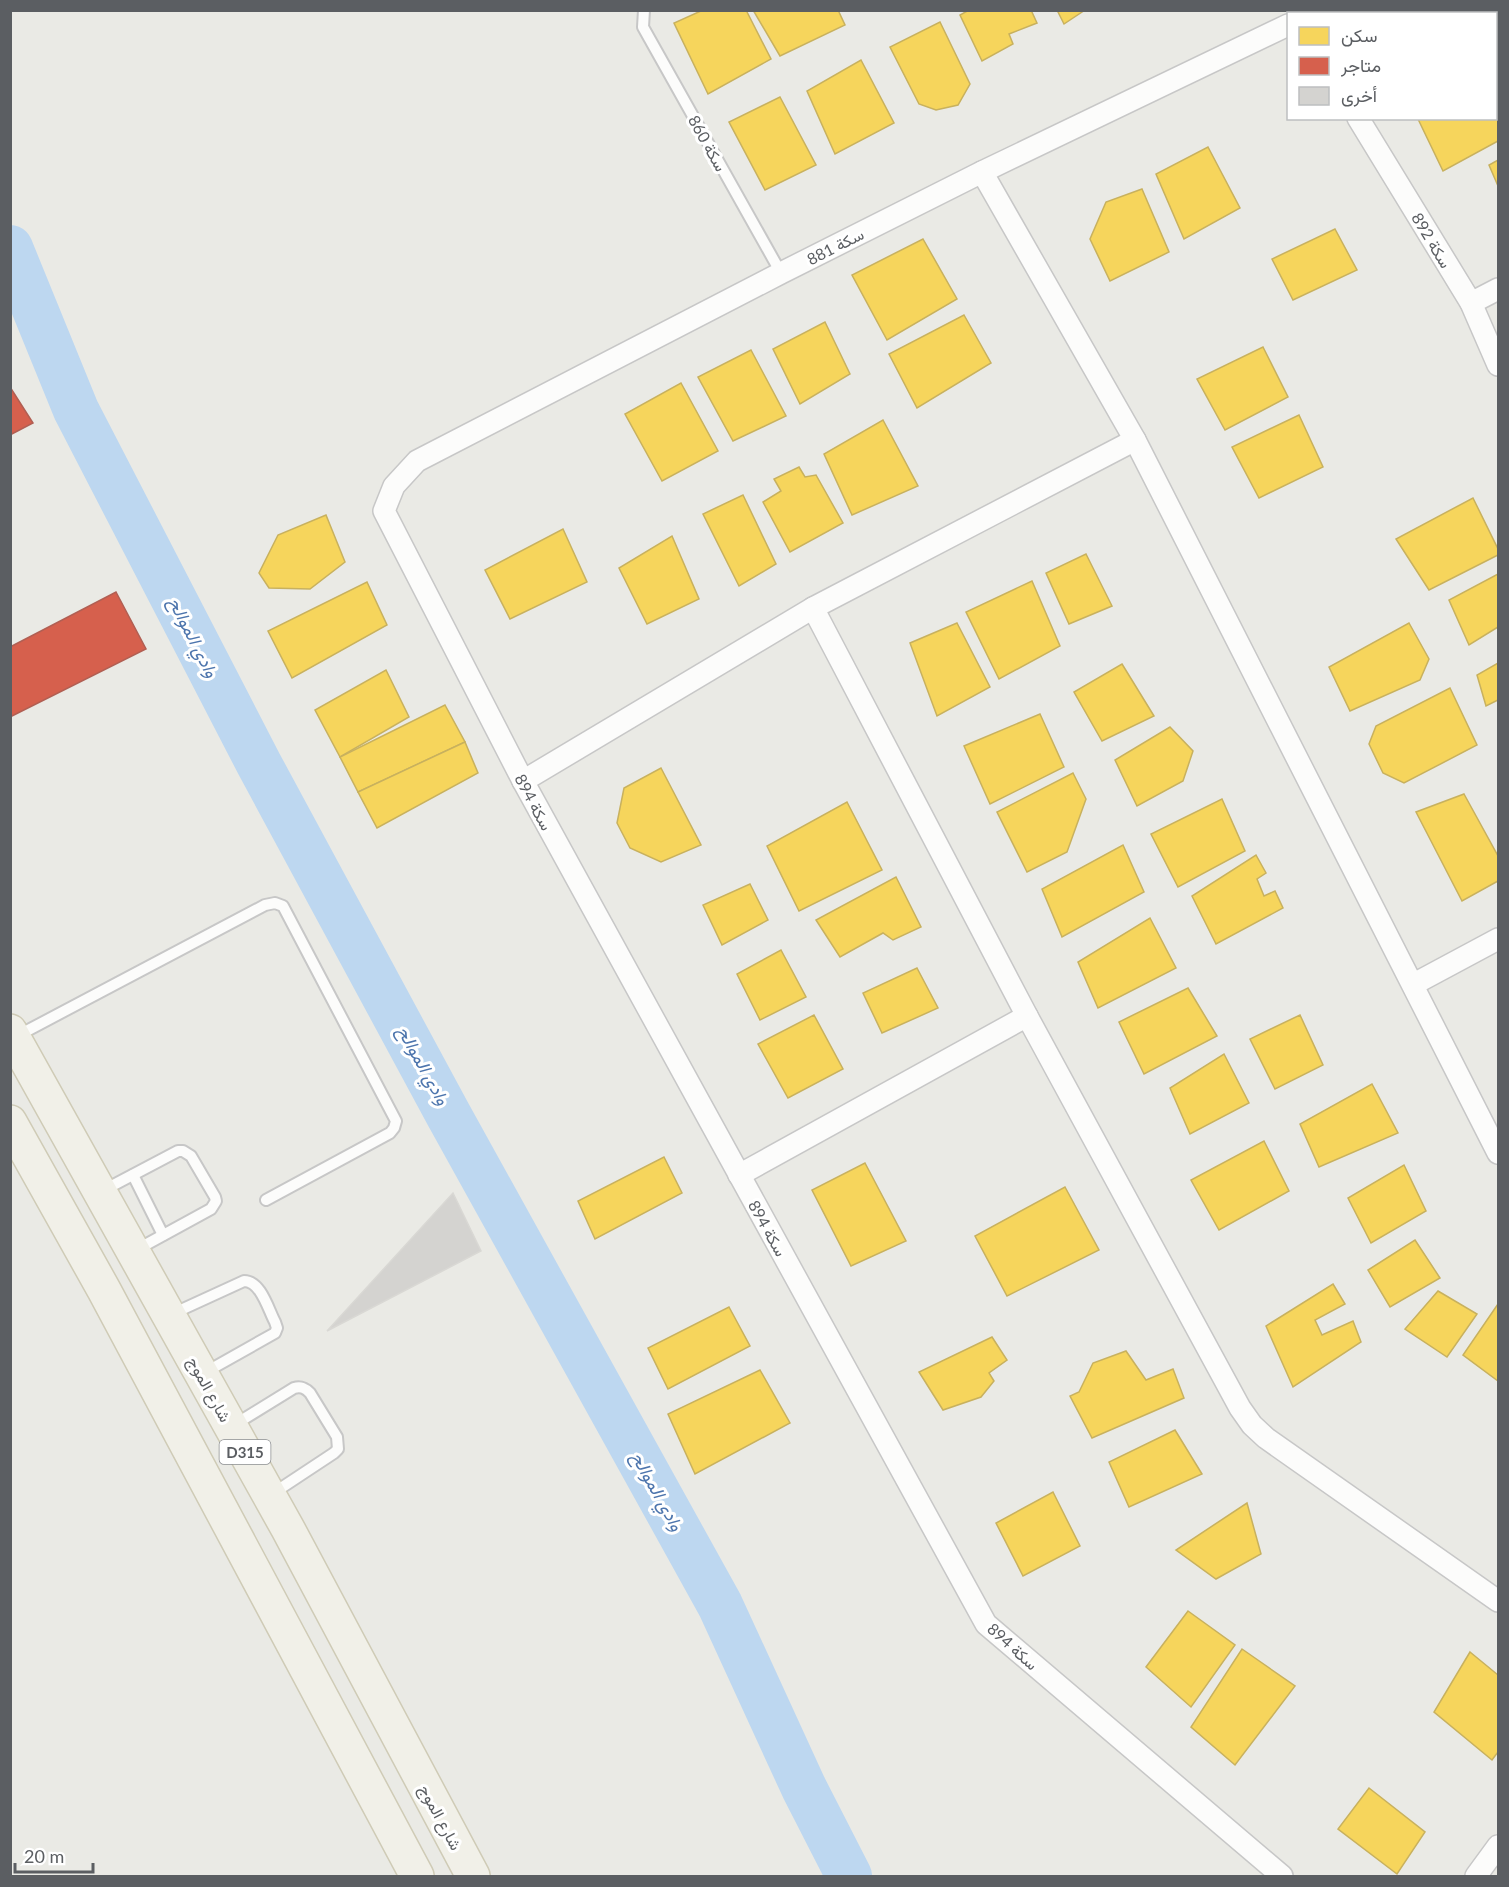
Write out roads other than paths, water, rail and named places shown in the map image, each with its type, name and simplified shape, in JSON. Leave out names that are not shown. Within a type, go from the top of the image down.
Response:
[{"type":"main road","name":"شارع الموج","points":[[12,1034],[269,1496],[473,1876]]},
{"type":"main road","name":"D315","points":[[10,1122],[109,1300],[417,1876]]},
{"type":"street","name":"سكة 881","points":[[393,486],[417,461],[781,273],[982,172],[1287,25]]},
{"type":"street","name":"سكة 892","points":[[1359,120],[1470,303],[1498,365]]},
{"type":"street","points":[[982,172],[1135,440],[1414,984],[1498,1153]]},
{"type":"street","points":[[1470,303],[1498,289]]},
{"type":"street","points":[[523,781],[813,608],[1135,440]]},
{"type":"street","name":"سكة 894","points":[[393,486],[384,511],[523,781],[986,1624],[1282,1876]]},
{"type":"street","points":[[813,608],[1027,1016],[1240,1408],[1252,1425],[1266,1438],[1498,1601]]},
{"type":"street","points":[[1414,984],[1498,939]]},
{"type":"street","points":[[739,1175],[1027,1016]]},
{"type":"street","points":[[1476,1876],[1498,1846]]},
{"type":"lane","name":"سكة 860","points":[[644,10],[643,27],[781,273]]},
{"type":"lane","points":[[12,1034],[265,905],[274,903],[283,906],[396,1121],[390,1133],[266,1200]]},
{"type":"lane","points":[[100,1192],[183,1150],[191,1156],[215,1197],[216,1201],[211,1209],[133,1251]]},
{"type":"lane","points":[[133,1175],[163,1235]]},
{"type":"lane","points":[[169,1316],[244,1281],[250,1281],[258,1288],[275,1322],[277,1328],[275,1333],[202,1375]]},
{"type":"lane","points":[[231,1427],[294,1388],[300,1387],[310,1393],[337,1437],[339,1449],[334,1454],[269,1496]]},
{"type":"waterway","name":"وادي الموالح","points":[[10,248],[76,410],[259,764],[448,1114],[720,1605],[804,1788],[849,1876]]}]
